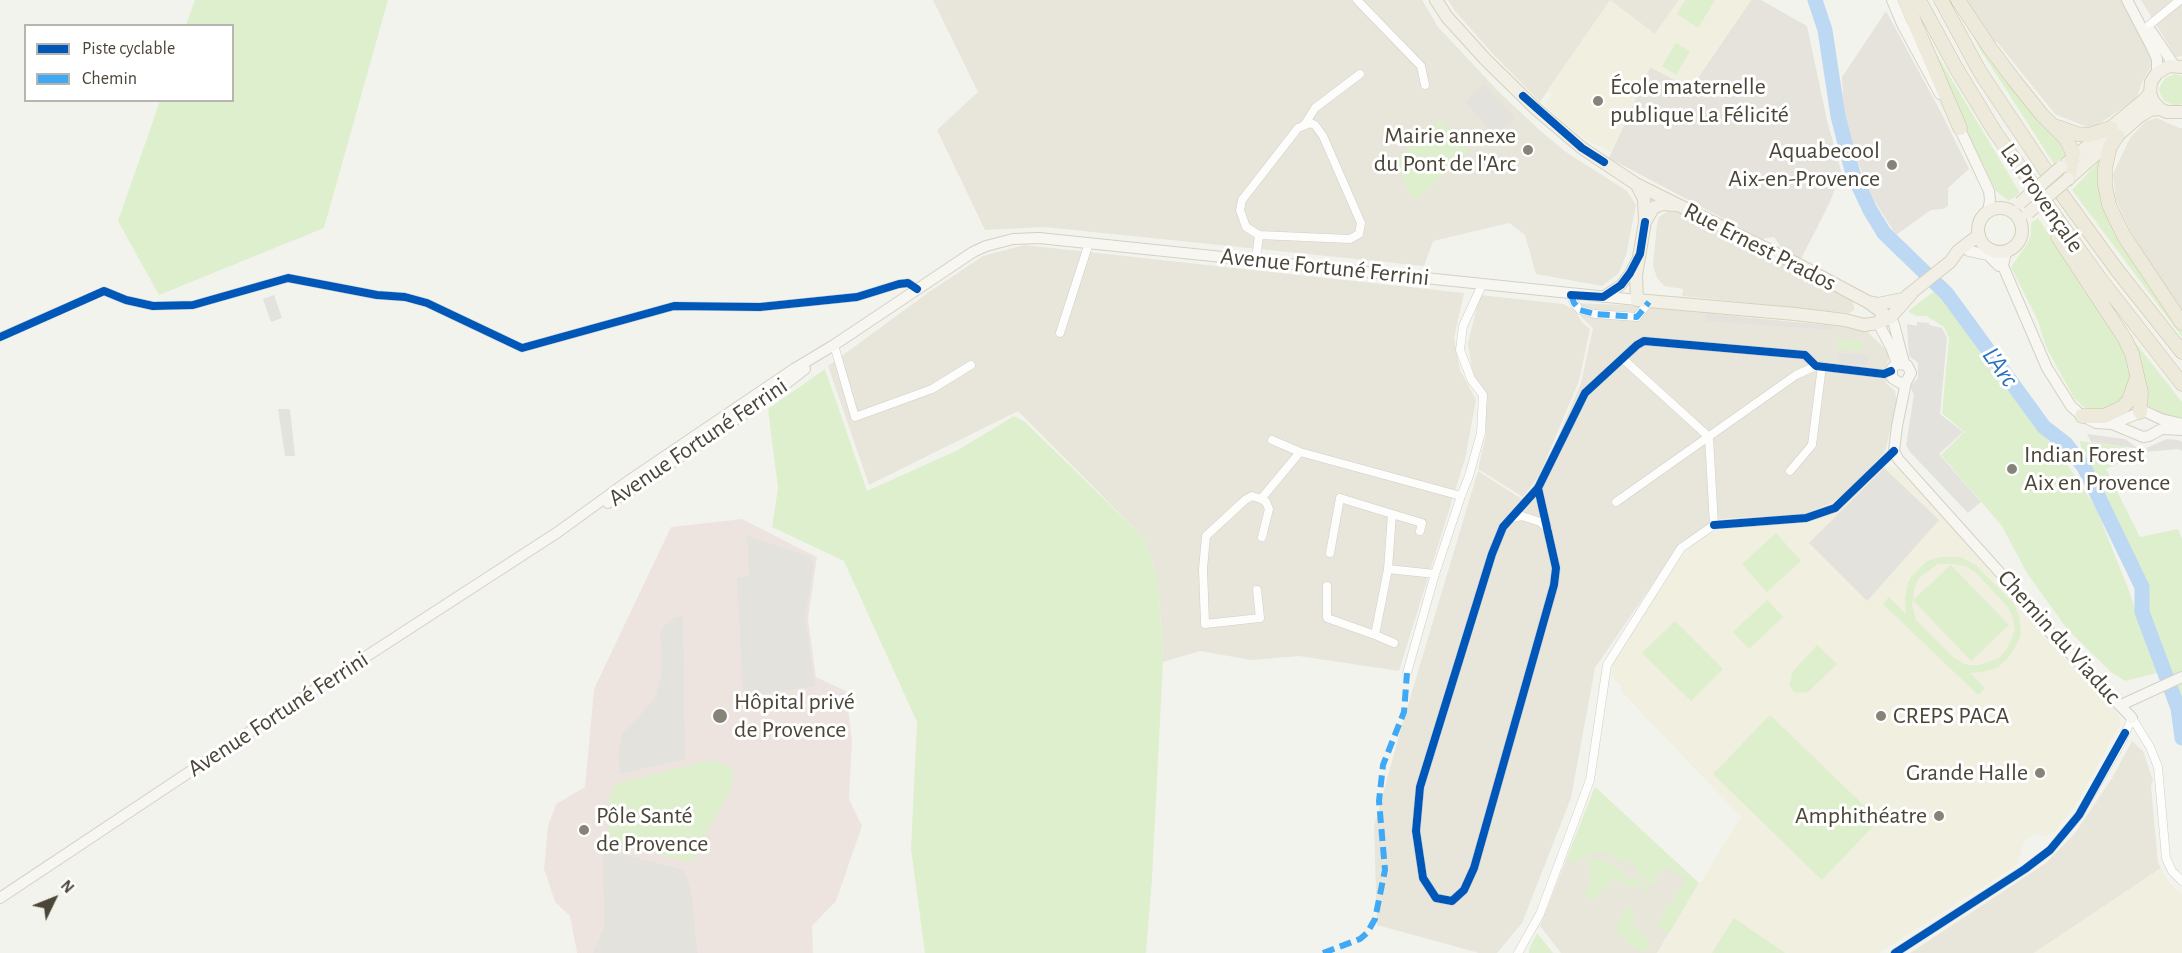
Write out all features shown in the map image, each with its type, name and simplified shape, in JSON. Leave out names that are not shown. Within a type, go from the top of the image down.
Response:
[{"type":"highway","points":[[1905,0],[1960,128]]},
{"type":"highway","name":"La Provençale","points":[[1919,0],[1956,68],[1995,132],[2094,272],[2182,384]]},
{"type":"highway","name":"La Provençale","points":[[1941,0],[1980,72],[2032,152],[2117,270],[2182,352]]},
{"type":"highway","points":[[1958,0],[2029,100],[2066,139],[2073,153],[2067,168]]},
{"type":"highway","points":[[2053,126],[2077,134],[2114,132],[2105,168],[2105,185],[2109,205],[2124,236],[2182,324]]},
{"type":"highway","points":[[1995,132],[2027,188],[2125,339],[2132,354],[2141,392],[2143,414]]},
{"type":"highway","points":[[2082,416],[2104,416],[2123,407],[2135,388],[2137,375]]},
{"type":"main road","points":[[1427,0],[1441,23],[1482,61]]},
{"type":"main road","points":[[1436,0],[1482,61]]},
{"type":"main road","points":[[1892,0],[1902,24],[1960,128],[1989,191],[1988,212]]},
{"type":"main road","points":[[2127,0],[2157,59],[2157,73]]},
{"type":"main road","points":[[2134,0],[2148,26],[2178,66]]},
{"type":"main road","name":"Rue Ernest Prados","points":[[1482,61],[1548,126],[1581,153],[1633,186],[1677,205],[1868,302],[1883,318]]},
{"type":"main road","points":[[2178,66],[2165,67],[2157,73],[2151,82],[2150,93],[2160,109],[2167,112],[2182,112]]},
{"type":"main road","points":[[2067,168],[2114,132],[2150,93]]},
{"type":"main road","points":[[2020,212],[2067,168],[2114,132],[2145,113],[2160,109]]},
{"type":"main road","points":[[1633,186],[1644,199],[1645,216],[1636,275],[1643,301]]},
{"type":"main road","points":[[1645,216],[1653,207],[1662,204],[1677,205]]},
{"type":"main road","points":[[2020,212],[1996,208],[1988,212],[1979,222],[2005,271],[2047,368],[2071,406],[2082,416],[2096,423],[2112,424],[2142,437],[2162,429],[2182,430]]},
{"type":"main road","points":[[1950,262],[1958,251],[1991,246],[2014,247],[2019,241],[2022,228],[2020,212]]},
{"type":"main road","name":"Avenue Fortuné Ferrini","points":[[0,898],[558,531],[633,489],[770,396],[834,345],[972,252],[1002,241],[1025,237],[1256,259],[1571,295],[1845,320],[1883,318]]},
{"type":"main road","points":[[1902,382],[1892,378],[1897,366],[1883,318],[1950,262],[1969,251],[1991,246]]},
{"type":"main road","points":[[1969,251],[1988,255],[2005,271]]},
{"type":"main road","points":[[1603,297],[1621,285],[1640,254]]},
{"type":"main road","points":[[1868,302],[1878,304],[1907,296]]},
{"type":"main road","points":[[1894,451],[1902,400],[1902,382],[1911,374],[1909,367],[1897,366]]},
{"type":"main road","points":[[2112,424],[2143,414],[2182,424]]},
{"type":"main road","points":[[2136,434],[2131,424],[2143,414]]},
{"type":"main road","points":[[2143,414],[2157,425],[2152,434]]},
{"type":"main road","name":"Chemin du Viaduc","points":[[1894,451],[1898,459],[2011,585],[2043,625],[2132,718]]},
{"type":"main road","points":[[2121,705],[2182,677]]},
{"type":"street","points":[[1357,0],[1421,66],[1425,85]]},
{"type":"street","points":[[2148,26],[2180,0]]},
{"type":"street","points":[[1305,124],[1315,125],[1323,136],[1361,223],[1359,234],[1350,239],[1259,235],[1246,227],[1239,210],[1242,200],[1281,148],[1298,128],[1305,124],[1315,108],[1360,74]]},
{"type":"street","points":[[1256,259],[1259,235]]},
{"type":"street","points":[[1060,333],[1089,243]]},
{"type":"street","points":[[0,337],[104,291],[126,300],[153,306],[193,305],[288,278],[377,295],[405,297],[427,303],[522,348],[674,306],[760,307],[857,297],[899,284],[908,283],[917,289]]},
{"type":"street","points":[[1407,673],[1435,574],[1469,476],[1481,433],[1483,395],[1471,379],[1460,350],[1463,326],[1482,285]]},
{"type":"street","points":[[1571,295],[1580,310],[1595,314],[1637,316],[1643,301]]},
{"type":"street","points":[[1538,488],[1556,568],[1554,585],[1474,868],[1464,890],[1452,901],[1436,898],[1423,878],[1416,831],[1420,787],[1492,554],[1503,527],[1538,488],[1585,393],[1644,341],[1805,355],[1819,366]]},
{"type":"street","points":[[834,345],[855,417],[932,389],[971,365]]},
{"type":"street","points":[[1623,358],[1709,437],[1714,525]]},
{"type":"street","points":[[1790,471],[1812,445],[1819,366]]},
{"type":"street","points":[[1616,502],[1796,375],[1819,366],[1884,374],[1897,366]]},
{"type":"street","points":[[1272,440],[1300,452],[1461,496]]},
{"type":"street","points":[[1518,953],[1540,914],[1590,780],[1607,665],[1682,549],[1714,525],[1806,518],[1835,508],[1894,451]]},
{"type":"street","points":[[1261,499],[1300,452]]},
{"type":"street","points":[[1257,590],[1260,618],[1205,624],[1203,569],[1206,536],[1252,496],[1266,502],[1269,509],[1262,537]]},
{"type":"street","points":[[1330,553],[1340,498],[1422,523],[1420,531]]},
{"type":"street","points":[[1375,635],[1388,569],[1392,514]]},
{"type":"street","points":[[1512,518],[1522,516],[1540,522],[1548,529]]},
{"type":"street","points":[[1388,569],[1435,574]]},
{"type":"street","points":[[1327,586],[1327,618],[1394,643]]},
{"type":"street","points":[[1895,953],[2025,870],[2050,850],[2079,815],[2121,743],[2132,718]]},
{"type":"street","name":"Chemin du Viaduc","points":[[2132,718],[2150,747],[2158,767],[2166,858],[2172,871],[2182,881]]},
{"type":"shaded area","points":[[933,0],[1422,0],[1438,27],[1500,93],[1566,152],[1627,191],[1636,205],[1626,255],[1619,273],[1602,286],[1536,274],[1525,235],[1509,223],[1433,241],[1424,266],[1044,227],[985,230],[937,130],[978,92]]},
{"type":"shaded area","points":[[1448,0],[1679,0],[1655,34],[1610,1],[1540,102],[1493,54]]},
{"type":"shaded area","points":[[1610,0],[1655,34],[1679,0],[1751,0],[1690,88],[1650,67],[1611,152],[1585,139],[1545,105],[1552,95],[1547,91]]},
{"type":"shaded area","points":[[1751,0],[1761,0],[1807,26],[1827,120],[1841,171],[1830,202],[1801,259],[1783,250],[1774,237],[1762,239],[1609,158],[1650,67],[1691,88]]},
{"type":"shaded area","points":[[1967,0],[2121,0],[2150,55],[2151,67],[2142,82],[2137,98],[2092,129],[2055,114],[1995,42]]},
{"type":"shaded area","points":[[2141,0],[2182,0],[2182,56],[2176,57]]},
{"type":"shaded area","points":[[1886,11],[1969,169],[1948,188],[1948,206],[1931,210],[1896,235],[1867,189],[1844,118],[1842,77]]},
{"type":"shaded area","points":[[1484,84],[1515,118],[1496,137],[1465,101]]},
{"type":"shaded area","points":[[2157,118],[2182,128],[2182,309],[2153,270],[2116,200],[2113,174],[2130,138],[2146,121]]},
{"type":"shaded area","points":[[1668,211],[1677,212],[1817,279],[1852,301],[1854,310],[1849,313],[1682,296],[1683,289],[1664,286],[1657,278],[1653,265],[1657,224],[1659,217]]},
{"type":"shaded area","points":[[1024,245],[1464,293],[1454,338],[1460,370],[1476,400],[1465,459],[1399,671],[1299,656],[1251,660],[1200,651],[1163,662],[1159,593],[1146,543],[1141,535],[1018,411],[869,485],[828,366],[929,292],[983,256]]},
{"type":"shaded area","points":[[274,295],[282,318],[271,322],[263,299]]},
{"type":"shaded area","points":[[1480,295],[1563,304],[1575,310],[1582,322],[1590,329],[1579,381],[1539,476],[1523,497],[1478,469],[1486,435],[1486,394],[1473,377],[1468,343]]},
{"type":"shaded area","points":[[1574,303],[1624,305],[1865,329],[1890,354],[1886,366],[1886,383],[1895,391],[1897,402],[1885,452],[1852,487],[1832,503],[1804,514],[1720,519],[1707,525],[1680,544],[1595,668],[1571,798],[1522,923],[1497,953],[1479,953],[1377,925],[1374,826],[1478,471],[1523,500],[1541,477],[1581,383],[1593,328],[1582,318]]},
{"type":"shaded area","points":[[1706,314],[1834,326],[1834,330],[1707,321]]},
{"type":"shaded area","points":[[1917,322],[1929,323],[1929,325],[1942,328],[1947,338],[1940,414],[1963,432],[1939,454],[1981,502],[1968,513],[1906,445],[1914,395],[1910,386],[1918,378],[1918,363],[1909,356],[1907,324],[1917,326]]},
{"type":"shaded area","points":[[1839,353],[1868,355],[1867,365],[1839,363]]},
{"type":"shaded area","points":[[278,409],[290,409],[295,456],[285,456]]},
{"type":"shaded area","points":[[2087,434],[2125,439],[2136,447],[2144,449],[2167,439],[2178,440],[2182,442],[2182,451],[2179,449],[2144,452],[2134,448],[2091,442]]},
{"type":"shaded area","name":"CREPS PACA","points":[[1883,467],[1899,468],[2032,619],[2041,634],[2116,710],[2121,723],[2075,806],[2055,831],[2047,836],[2034,834],[2024,841],[2018,863],[2014,867],[1879,953],[1657,953],[1741,817],[1621,691],[1622,687],[1612,677],[1613,663],[1680,558],[1699,539],[1717,531],[1746,525],[1805,523],[1840,508]]},
{"type":"shaded area","points":[[1884,468],[1939,520],[1867,601],[1809,543]]},
{"type":"shaded area","name":"Hôpital privé de Provence","points":[[742,519],[817,557],[808,619],[816,677],[846,691],[852,741],[849,799],[862,826],[836,901],[812,926],[813,953],[577,953],[570,916],[555,902],[544,869],[548,826],[556,804],[585,787],[594,689],[671,527]]},
{"type":"shaded area","points":[[747,536],[811,557],[814,564],[805,618],[815,686],[743,697],[737,577],[749,576]]},
{"type":"shaded area","points":[[683,616],[685,759],[620,774],[618,756],[622,734],[655,697],[661,677],[660,632],[675,617]]},
{"type":"shaded area","points":[[2132,741],[2143,751],[2153,780],[2151,785],[2154,820],[2158,863],[2161,868],[2034,953],[1910,953],[2046,863],[2075,833],[2112,778]]},
{"type":"shaded area","points":[[1595,787],[1699,883],[1657,953],[1561,953],[1540,926]]},
{"type":"shaded area","points":[[603,849],[684,870],[692,894],[698,953],[593,953],[604,929]]},
{"type":"shaded area","points":[[2161,868],[2170,884],[2182,893],[2182,953],[2034,953]]},
{"type":"green space","points":[[195,0],[388,0],[324,228],[159,295],[118,221],[160,102],[234,102],[234,24],[186,24]]},
{"type":"green space","points":[[1685,0],[1715,0],[1698,28],[1677,14]]},
{"type":"green space","points":[[1957,4],[2062,143],[2066,156],[2054,164],[1981,51]]},
{"type":"green space","points":[[1922,30],[2020,193],[2009,201],[1996,191],[1958,114]]},
{"type":"green space","points":[[1676,43],[1690,51],[1676,75],[1662,66]]},
{"type":"green space","points":[[2175,74],[2182,76],[2182,104],[2178,105],[2164,101],[2159,91],[2165,78]]},
{"type":"green space","points":[[1441,119],[1469,152],[1418,198],[1411,198],[1396,160]]},
{"type":"green space","points":[[2102,158],[2101,180],[2182,330],[2182,337],[2072,190]]},
{"type":"green space","points":[[2038,218],[2120,340],[2130,364],[2131,386],[2124,400],[2109,410],[2086,409],[2074,398],[2046,347],[2038,321],[2011,267],[2027,244],[2031,234],[2031,223]]},
{"type":"green space","points":[[1937,289],[1998,379],[2053,443],[2096,508],[2128,588],[2157,673],[2125,681],[2111,672],[2067,629],[2027,573],[2002,526],[1941,455],[1964,432],[1942,413],[1949,338],[1944,327],[1926,316],[1916,316],[1908,311]]},
{"type":"green space","points":[[2131,337],[2182,402],[2182,420],[2159,413],[2154,408],[2145,405]]},
{"type":"green space","points":[[1838,339],[1862,341],[1861,351],[1837,349]]},
{"type":"green space","points":[[825,369],[867,491],[958,450],[1014,416],[1025,422],[1141,535],[1146,543],[1159,593],[1163,662],[1146,953],[925,953],[911,849],[917,722],[844,561],[772,527],[778,488],[768,409]]},
{"type":"green space","points":[[2080,441],[2124,447],[2134,456],[2106,469],[2140,537],[2178,529],[2182,539],[2182,738],[2178,707],[2142,612],[2142,587],[2084,467]]},
{"type":"green space","points":[[1776,533],[1801,561],[1767,592],[1742,564]]},
{"type":"green space","points":[[1941,557],[1961,557],[1976,565],[2014,604],[2019,616],[2021,633],[2008,658],[1997,668],[1970,673],[1985,688],[1978,695],[1883,604],[1889,597],[1906,614],[1905,599],[1908,583],[1927,561]],"holes":[[[1938,564],[1966,566],[1976,573],[2007,606],[2012,615],[2015,630],[2007,649],[1999,658],[1979,665],[1962,663],[1954,658],[1916,620],[1912,605],[1915,586],[1919,578]]]},
{"type":"green space","points":[[1951,565],[2009,625],[1971,661],[1913,600]]},
{"type":"green space","points":[[1767,600],[1783,617],[1749,649],[1733,632]]},
{"type":"green space","points":[[1675,621],[1723,669],[1691,701],[1642,653]]},
{"type":"green space","points":[[1817,645],[1837,664],[1808,692],[1797,693],[1789,684],[1791,674]]},
{"type":"green space","points":[[1770,715],[1879,820],[1822,880],[1713,774]]},
{"type":"green space","points":[[707,761],[718,761],[725,764],[731,769],[734,778],[730,792],[692,861],[620,844],[611,838],[609,832],[610,793],[614,787],[619,783]]},
{"type":"green space","points":[[1595,787],[1699,883],[1669,933],[1657,926],[1667,905],[1670,906],[1686,879],[1666,866],[1655,879],[1657,881],[1655,885],[1652,885],[1637,875],[1638,870],[1632,863],[1620,861],[1605,853],[1591,853],[1574,862],[1567,858]]},
{"type":"green space","points":[[1600,859],[1619,869],[1626,879],[1636,878],[1650,887],[1648,890],[1637,883],[1633,890],[1614,878],[1595,901],[1585,895],[1591,875],[1590,866],[1584,865],[1589,860]]},
{"type":"green space","points":[[1627,906],[1633,911],[1633,922],[1638,931],[1651,943],[1649,949],[1643,953],[1628,944],[1616,929]]},
{"type":"green space","points":[[1734,918],[1785,953],[1712,953]]},
{"type":"green space","points":[[1537,933],[1553,953],[1529,953]]},
{"type":"waterway","name":"L'Arc","points":[[1815,0],[1825,30],[1838,116],[1853,174],[1870,210],[1884,233],[1947,294],[2044,427],[2066,444],[2084,467],[2142,587],[2142,612],[2178,708],[2182,738]]},
{"type":"marked path","points":[[1571,295],[1580,310],[1595,314],[1637,317],[1649,302]]},
{"type":"marked path","points":[[1323,953],[1360,939],[1367,933],[1375,919],[1385,870],[1379,801],[1383,765],[1404,712],[1407,673]]},
{"type":"cycle path","points":[[1523,96],[1582,148],[1604,162]]},
{"type":"cycle path","points":[[1571,295],[1603,297],[1621,285],[1640,254],[1645,222]]},
{"type":"cycle path","points":[[0,337],[104,291],[126,300],[153,306],[193,305],[288,278],[377,295],[405,297],[427,303],[522,348],[674,306],[760,307],[857,297],[899,284],[908,283],[917,289]]},
{"type":"cycle path","points":[[1538,488],[1556,568],[1554,585],[1474,868],[1464,890],[1452,901],[1436,898],[1423,878],[1416,831],[1420,787],[1492,554],[1503,527],[1538,488],[1585,393],[1644,341],[1805,355],[1816,366],[1884,374],[1891,371]]},
{"type":"cycle path","points":[[1714,525],[1806,518],[1835,508],[1894,451]]},
{"type":"cycle path","points":[[1895,953],[2025,869],[2050,850],[2079,815],[2125,733]]},
{"type":"place","name":"École maternelle publique La Félicité","points":[[1598,101]]},
{"type":"place","name":"Mairie annexe du Pont de l'Arc","points":[[1528,150]]},
{"type":"place","name":"Aquabecool Aix-en-Provence","points":[[1892,165]]},
{"type":"place","name":"Indian Forest Aix en Provence","points":[[2012,469]]},
{"type":"place","name":"Hôpital privé de Provence","points":[[720,716]]},
{"type":"place","name":"CREPS PACA","points":[[1881,716]]},
{"type":"place","name":"Grande Halle","points":[[2040,773]]},
{"type":"place","name":"Amphithéatre","points":[[1939,816]]},
{"type":"place","name":"Pôle Santé de Provence","points":[[584,830]]}]
